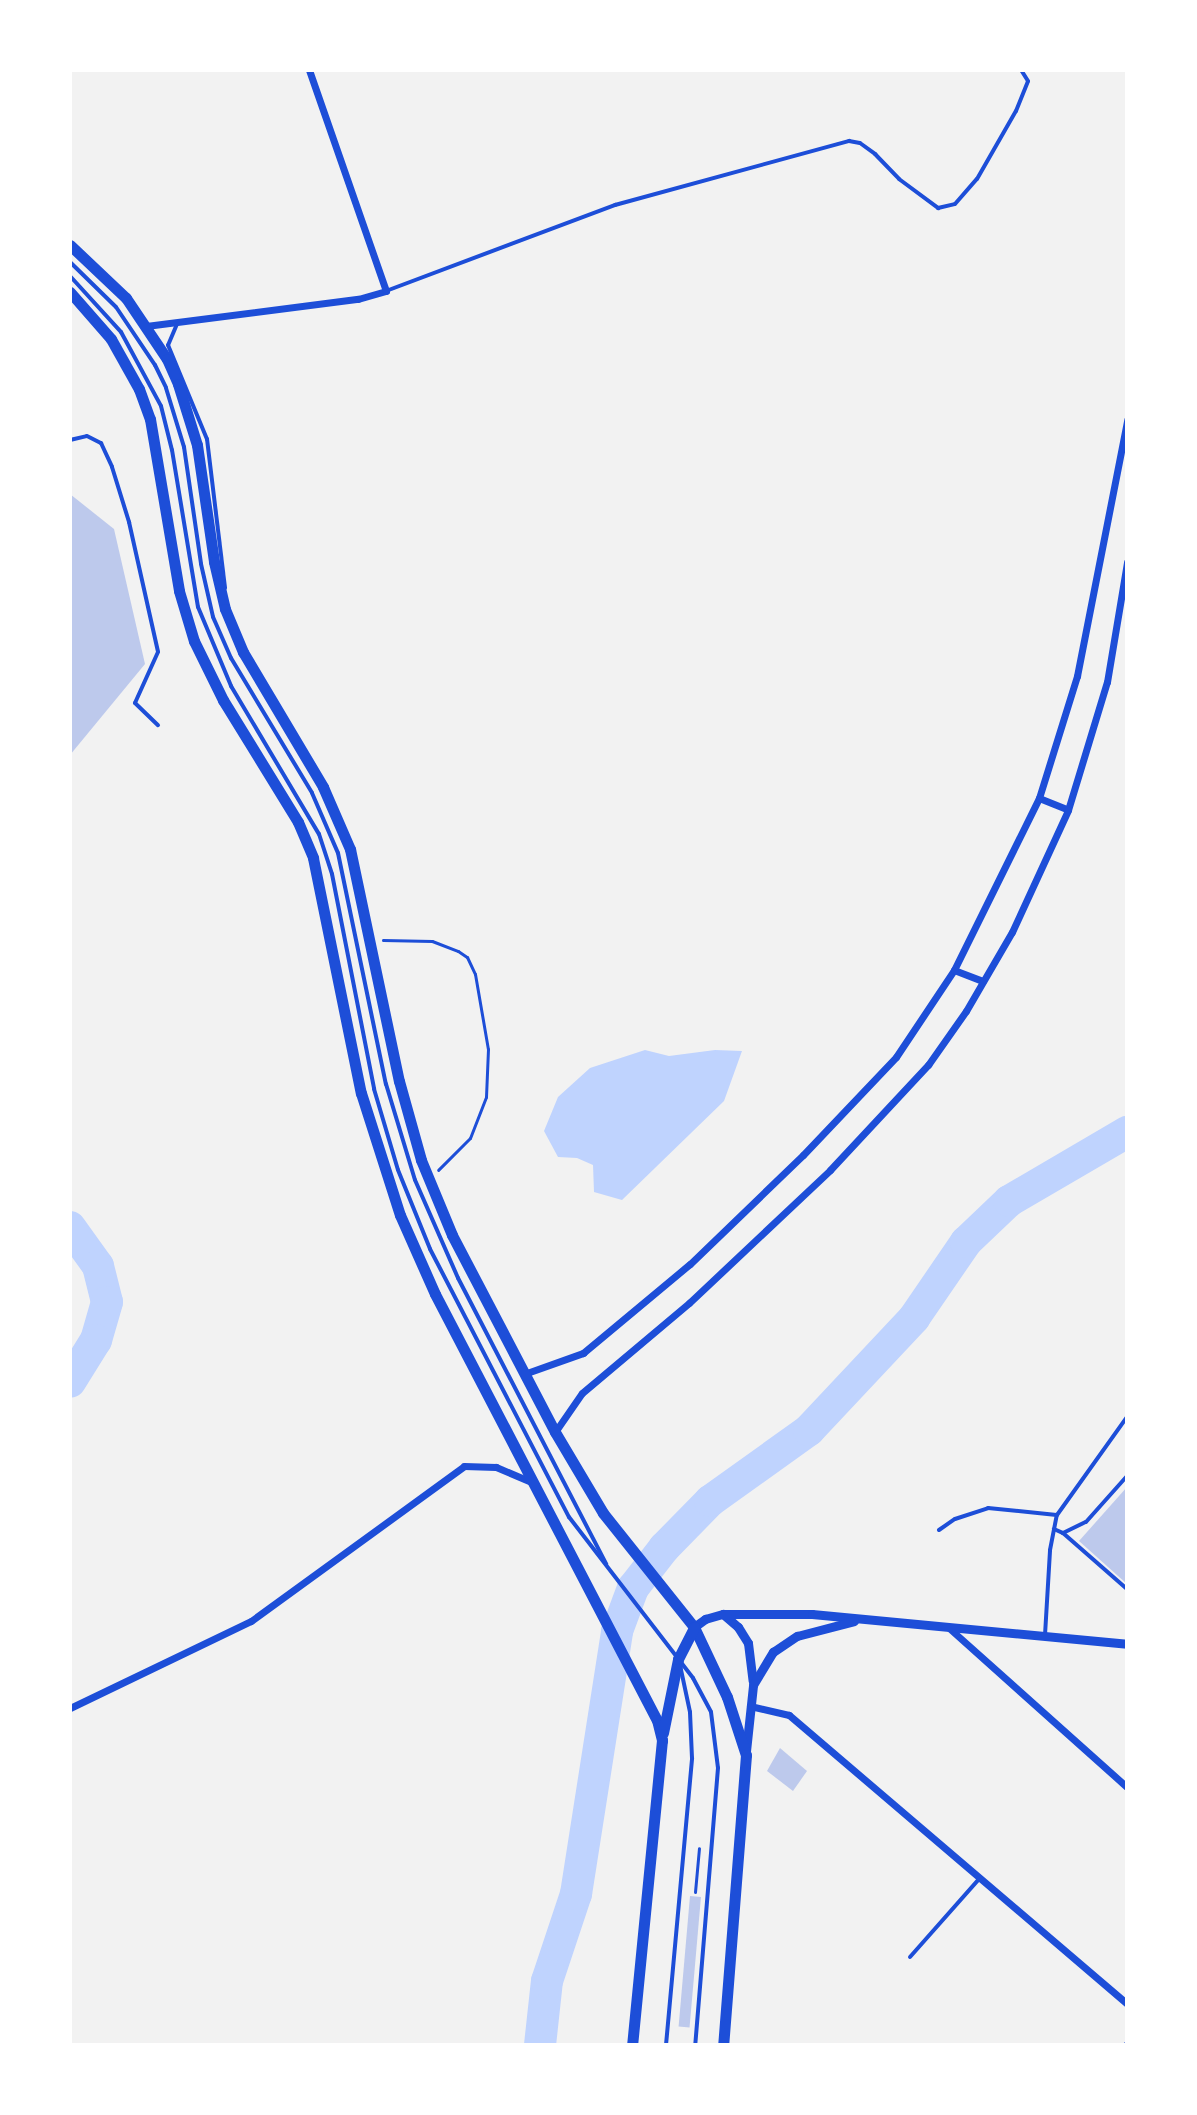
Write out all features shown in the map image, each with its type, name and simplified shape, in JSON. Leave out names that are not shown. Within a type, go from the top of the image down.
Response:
[{"type":"main road","points":[[70,245],[126,298],[167,359],[192,426],[214,562],[225,609],[243,652],[323,787],[343,827],[357,870],[399,1081],[427,1176],[458,1248],[555,1432],[624,1543],[694,1627],[718,1672],[746,1755],[723,2045]]},
{"type":"main road","points":[[70,292],[111,339],[139,389],[150,419],[179,591],[194,641],[223,700],[298,822],[313,858],[351,1051],[385,1175],[435,1294],[652,1706],[662,1740]]},
{"type":"main road","points":[[634,2043],[662,1740],[678,1659],[694,1627]]},
{"type":"street","points":[[146,326],[358,299],[386,291],[309,70]]},
{"type":"street","points":[[524,1374],[583,1353],[690,1264],[803,1155],[896,1057],[954,970],[1039,798],[1077,676],[1127,420]]},
{"type":"street","points":[[555,1432],[582,1393],[689,1303],[830,1170],[928,1065],[1012,932],[1068,810],[1107,682],[1127,562]]},
{"type":"street","points":[[1039,798],[1068,810]]},
{"type":"street","points":[[954,970],[983,981]]},
{"type":"street","points":[[70,1708],[251,1621],[464,1466],[496,1467],[532,1482]]},
{"type":"street","points":[[694,1627],[705,1619],[723,1614],[812,1614],[1127,1644]]},
{"type":"street","points":[[723,1614],[748,1643],[753,1685],[746,1755]]},
{"type":"street","points":[[753,1685],[765,1662],[783,1643],[816,1630],[866,1619]]},
{"type":"street","points":[[949,1628],[1127,1787]]},
{"type":"street","points":[[750,1706],[789,1715],[1127,2004]]},
{"type":"lane","points":[[386,291],[615,205],[849,141],[860,143],[875,154],[899,179],[938,208],[955,204],[977,179],[1016,111],[1028,81],[1021,70]]},
{"type":"lane","points":[[70,262],[116,307],[155,365],[166,388],[184,447],[201,564],[213,617],[231,658],[322,812],[341,863],[386,1084],[409,1164],[458,1278],[611,1573]]},
{"type":"lane","points":[[70,276],[103,309],[151,383],[172,450],[192,588],[206,631],[231,686],[319,834],[332,874],[374,1089],[419,1223],[448,1287],[554,1492],[580,1535],[704,1693],[718,1746],[713,1849],[695,2045]]},
{"type":"lane","points":[[178,321],[168,345],[207,439],[227,598],[243,652]]},
{"type":"lane","points":[[70,440],[87,436],[101,443],[129,522],[158,652],[135,703],[158,725]]},
{"type":"lane","points":[[1045,1637],[1057,1515],[1127,1417]]},
{"type":"lane","points":[[1063,1533],[1086,1522],[1127,1476]]},
{"type":"lane","points":[[939,1530],[955,1519],[988,1508],[1057,1515]]},
{"type":"lane","points":[[1054,1529],[1063,1533],[1127,1589]]},
{"type":"lane","points":[[666,2045],[692,1758],[690,1712],[678,1659]]},
{"type":"lane","points":[[910,1957],[981,1877]]},
{"type":"path","points":[[371,942],[397,938],[432,941],[467,957],[475,974],[488,1049],[486,1097],[463,1148],[427,1176]]},
{"type":"path","points":[[695,1892],[699,1848]]},
{"type":"water","points":[[645,1050],[669,1056],[715,1050],[742,1051],[724,1101],[622,1200],[594,1192],[593,1165],[577,1158],[558,1157],[544,1131],[558,1097],[590,1068]]},
{"type":"building","points":[[70,494],[114,529],[145,664],[70,755]]},
{"type":"building","points":[[1127,1487],[1127,1584],[1079,1541]]},
{"type":"building","points":[[780,1748],[807,1771],[793,1791],[767,1771]]},
{"type":"building","points":[[690,1896],[701,1897],[690,2027],[679,2027]]},
{"type":"waterway","points":[[540,2045],[547,1981],[576,1894],[617,1631],[633,1588],[664,1548],[710,1501],[809,1430],[914,1318],[966,1242],[1009,1201],[1127,1132]]},
{"type":"waterway","points":[[70,1227],[98,1266],[107,1302],[96,1340],[70,1382]]}]
